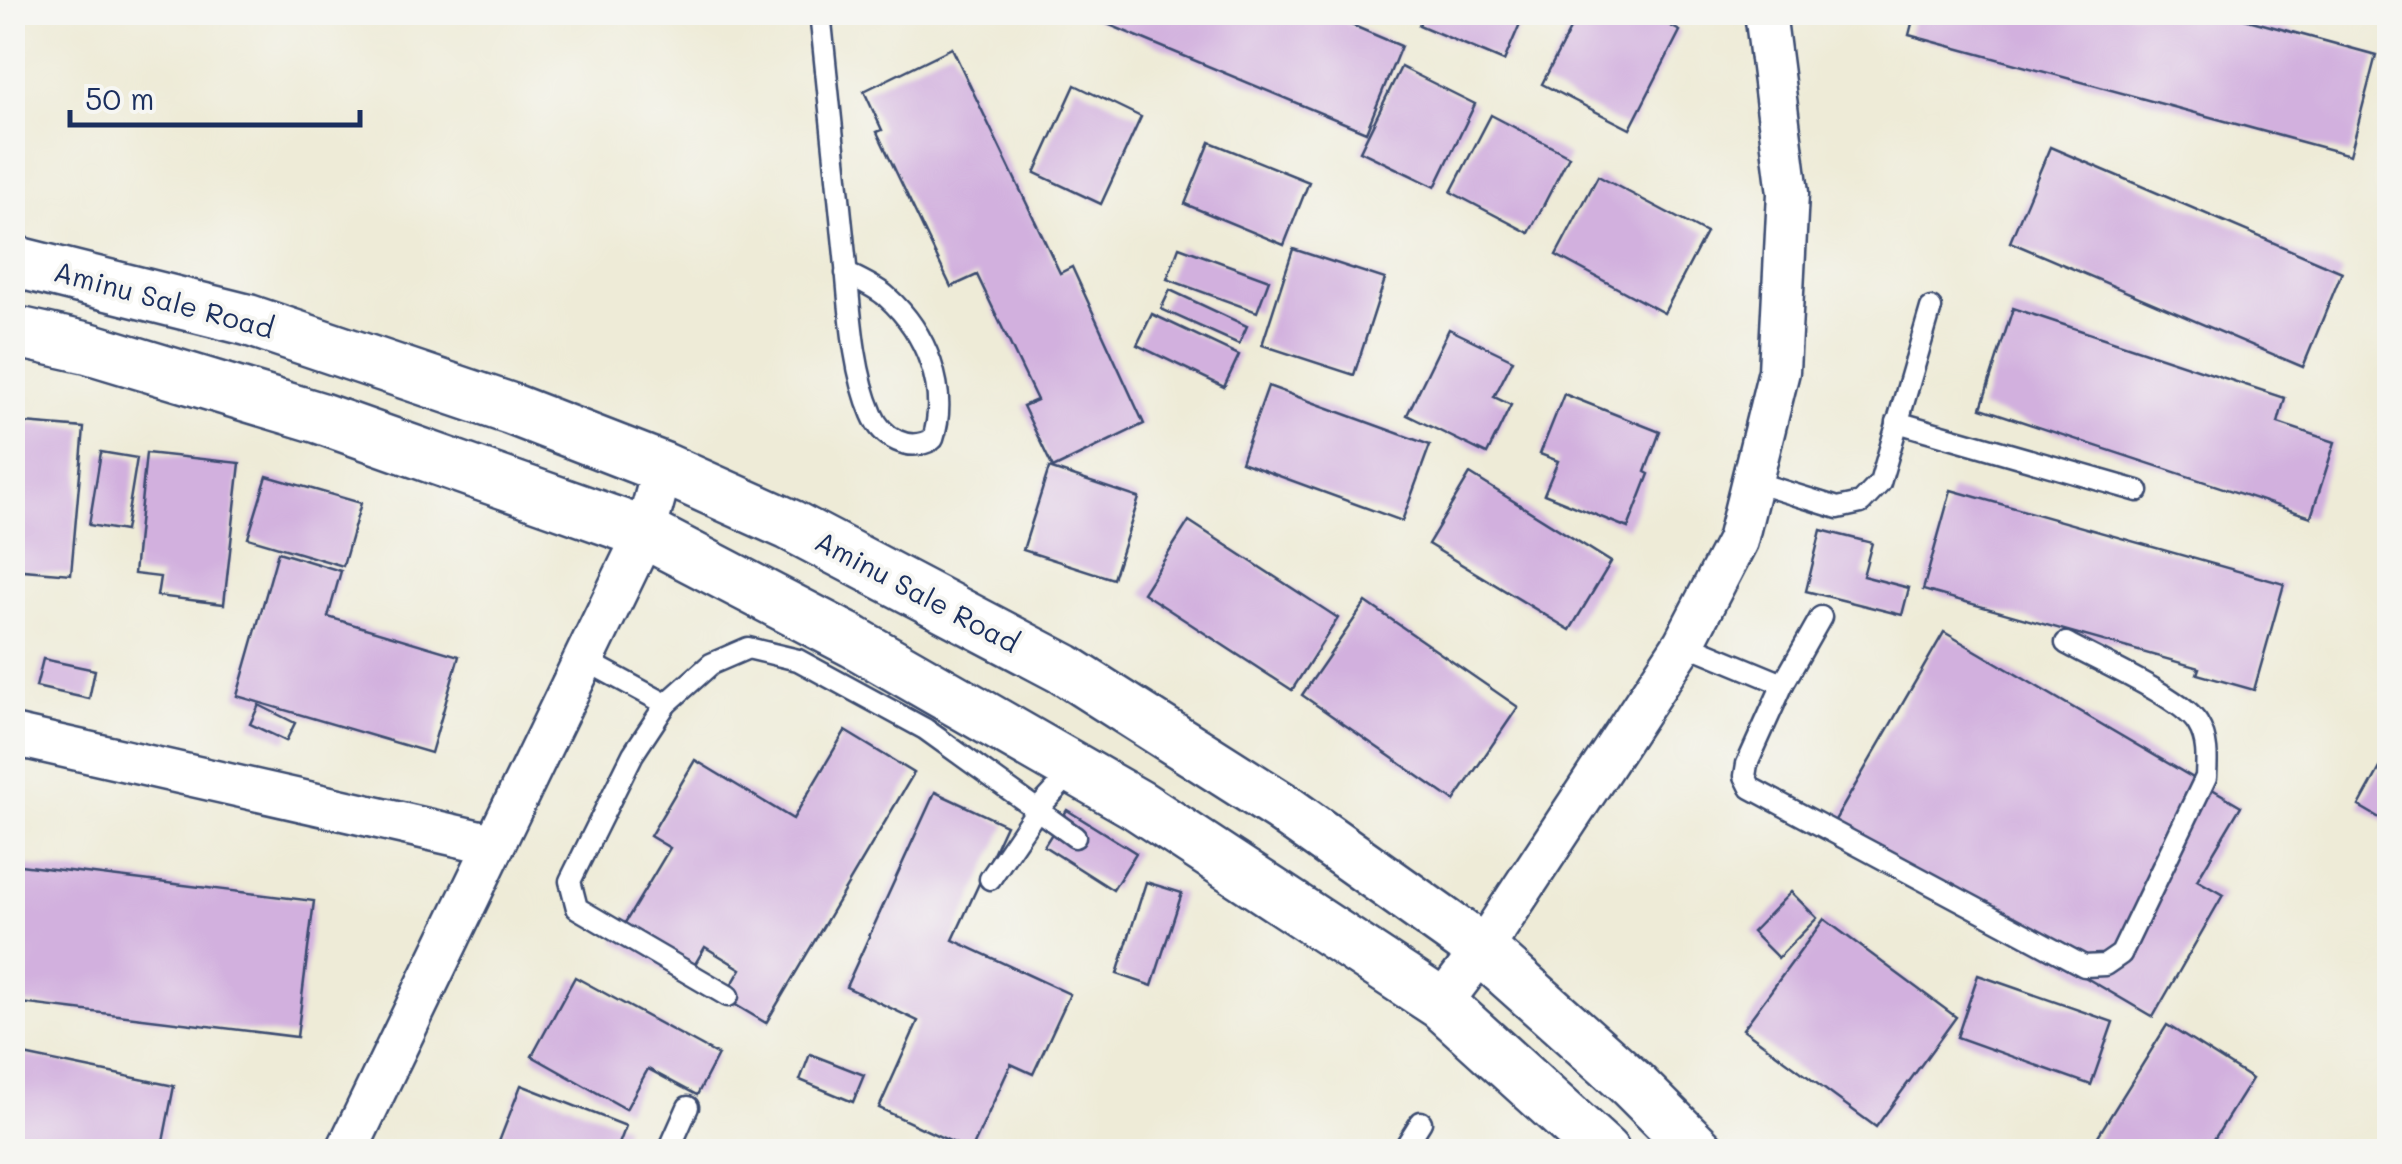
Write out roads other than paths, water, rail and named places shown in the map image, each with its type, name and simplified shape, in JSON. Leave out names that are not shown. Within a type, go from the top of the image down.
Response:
[{"type":"street","points":[[1441,1004],[1482,950],[1684,643],[1737,541],[1779,371],[1788,193],[1765,12]]},
{"type":"street","name":"Aminu Sale Road","points":[[12,262],[248,320],[511,409],[664,468],[790,525],[1064,669],[1280,807],[1482,950],[1632,1084],[1700,1152]]},
{"type":"street","points":[[12,331],[88,348],[320,418],[644,534],[854,642],[1138,804],[1441,1004],[1604,1152]]},
{"type":"street","points":[[346,1152],[644,534],[664,468]]},
{"type":"street","points":[[12,735],[493,844]]},
{"type":"lane","points":[[820,12],[846,273],[852,329],[872,416],[887,437],[902,444],[924,445],[933,439],[941,397],[921,341],[886,294],[846,273]]},
{"type":"lane","points":[[1751,481],[1838,508],[1862,504],[1880,482],[1931,308]]},
{"type":"lane","points":[[1897,422],[2138,491]]},
{"type":"lane","points":[[1821,617],[1784,684],[1748,764],[1746,776],[1751,788],[2084,966],[2106,965],[2121,954],[2206,777],[2207,752],[2199,724],[2183,707],[2066,644]]},
{"type":"lane","points":[[1684,643],[1784,684]]},
{"type":"lane","points":[[728,996],[577,908],[570,880],[633,754],[666,704],[711,664],[748,648],[798,660],[925,729],[1076,837]]},
{"type":"lane","points":[[583,659],[666,704]]},
{"type":"lane","points":[[990,878],[1038,810],[1075,769]]},
{"type":"lane","points":[[668,1152],[688,1106]]},
{"type":"lane","points":[[1402,1152],[1421,1122]]}]
